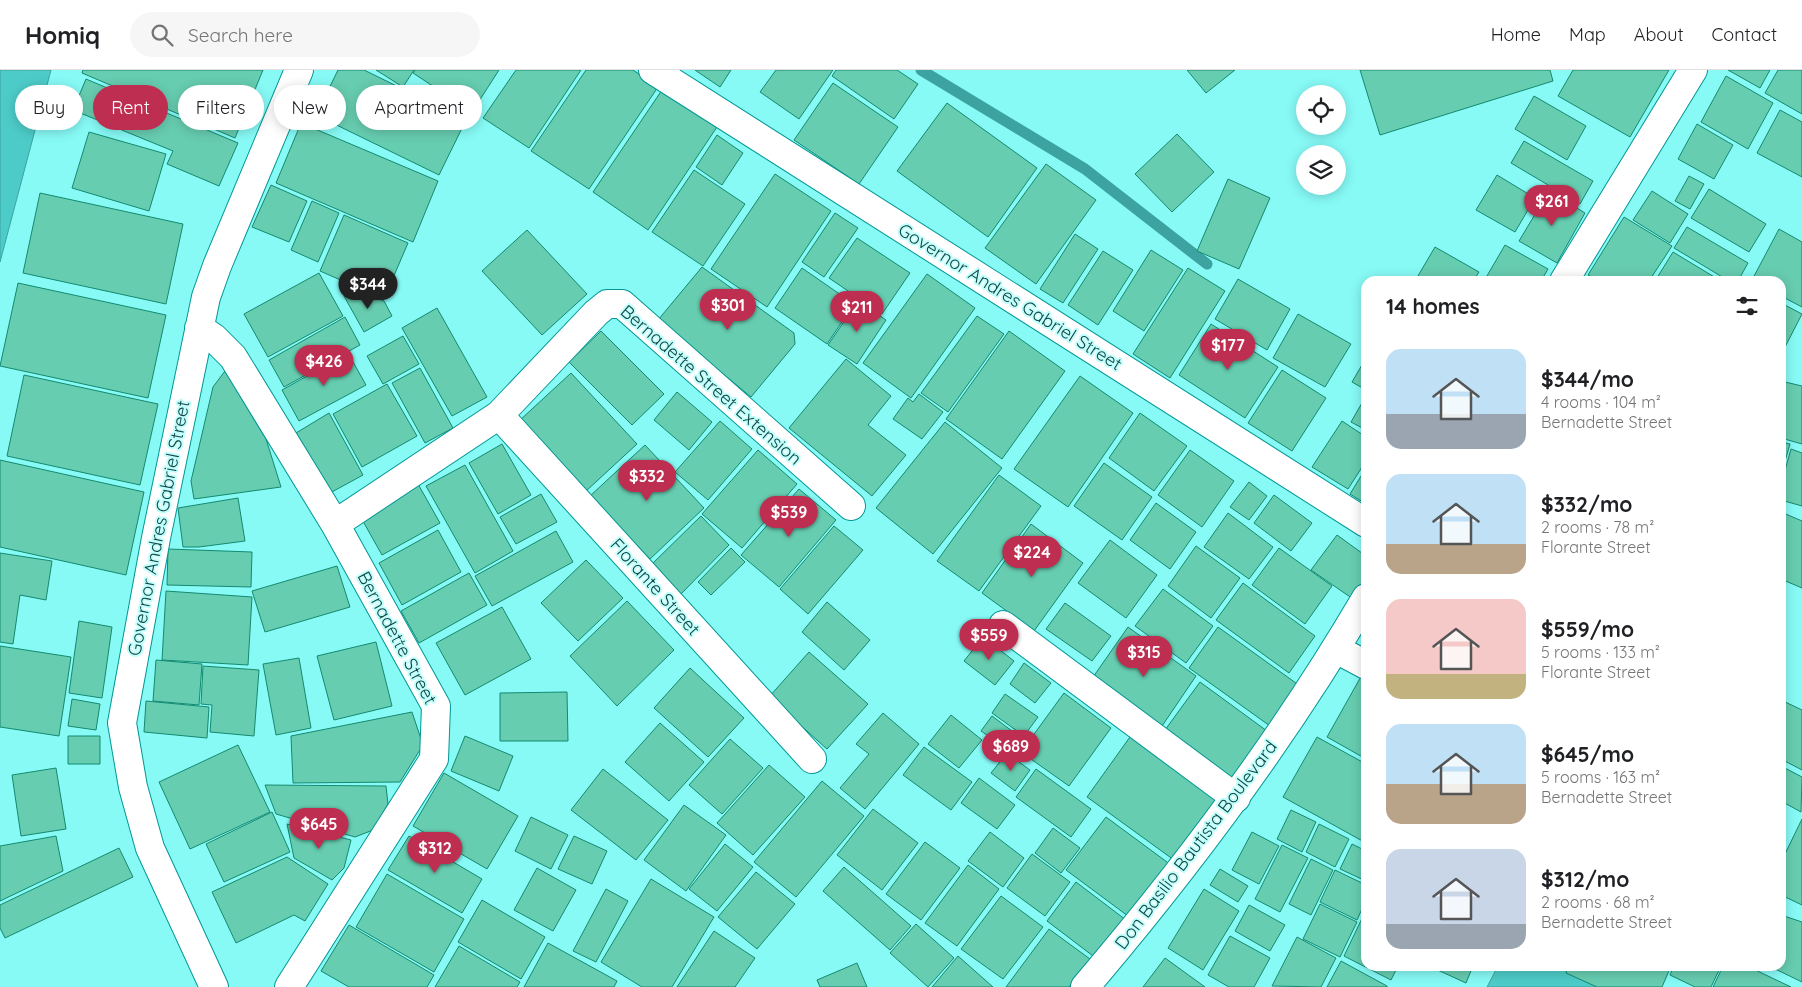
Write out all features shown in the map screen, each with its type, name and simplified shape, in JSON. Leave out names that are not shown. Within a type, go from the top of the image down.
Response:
[{"type":"street","name":"Governor Andres Gabriel Street","points":[[214,987],[150,848],[133,787],[122,723],[199,328],[217,266],[299,70]]},
{"type":"street","name":"Governor Andres Gabriel Street","points":[[653,70],[1361,521]]},
{"type":"street","points":[[1567,276],[1693,70]]},
{"type":"street","name":"Bernadette Street Extension","points":[[335,524],[499,415],[596,313],[607,304],[622,304],[851,506]]},
{"type":"street","name":"Bernadette Street","points":[[199,328],[214,338],[233,357],[335,524],[436,706],[434,759],[289,987]]},
{"type":"street","name":"Florante Street","points":[[499,415],[812,759]]},
{"type":"street","name":"Don Basilio Bautista Boulevard","points":[[1085,987],[1236,798],[1336,649],[1361,606]]},
{"type":"street","points":[[1003,625],[1236,798]]},
{"type":"street","points":[[1336,649],[1361,662]]},
{"type":"water","points":[[0,70],[51,70],[47,85],[15,85],[15,130],[35,130],[0,262]]},
{"type":"water","points":[[1495,971],[1580,971],[1612,987],[1487,987]]},
{"type":"building","points":[[83,70],[263,70],[257,85],[178,85],[178,114],[168,110],[168,85],[110,85],[82,73]]},
{"type":"building","points":[[338,70],[364,70],[395,85],[356,85],[356,130],[461,130],[439,175],[346,130],[346,85],[331,85]]},
{"type":"building","points":[[376,70],[414,70],[404,85],[400,85]]},
{"type":"building","points":[[415,70],[499,70],[482,96],[482,85],[431,85],[413,73]]},
{"type":"building","points":[[516,70],[581,70],[529,148],[483,118]]},
{"type":"building","points":[[586,70],[633,70],[658,87],[589,189],[531,151]]},
{"type":"building","points":[[695,70],[731,70],[720,87]]},
{"type":"building","points":[[776,70],[833,70],[799,119],[760,92]]},
{"type":"building","points":[[836,70],[897,70],[918,84],[894,119],[832,76]]},
{"type":"building","points":[[1187,70],[1235,70],[1206,93]]},
{"type":"building","points":[[1360,70],[1550,70],[1553,81],[1380,135]]},
{"type":"building","points":[[1573,70],[1669,70],[1630,137],[1558,96]]},
{"type":"building","points":[[1728,70],[1770,70],[1760,88]]},
{"type":"building","points":[[1778,70],[1802,70],[1802,114],[1765,93]]},
{"type":"building","points":[[1726,76],[1773,103],[1748,149],[1701,122]]},
{"type":"building","points":[[86,79],[100,85],[93,85],[93,118],[83,114],[83,86]]},
{"type":"building","points":[[833,83],[898,127],[859,184],[794,140]]},
{"type":"building","points":[[662,90],[717,127],[648,230],[593,192]]},
{"type":"building","points":[[1534,96],[1586,126],[1567,160],[1515,129]]},
{"type":"building","points":[[947,103],[1037,168],[988,237],[897,171]]},
{"type":"building","points":[[1780,110],[1802,122],[1802,177],[1757,153]]},
{"type":"building","points":[[168,114],[178,118],[178,130],[207,130],[238,143],[219,186],[167,164],[173,151],[122,130],[168,130]]},
{"type":"building","points":[[1697,124],[1733,145],[1714,179],[1678,159]]},
{"type":"building","points":[[216,130],[238,130],[235,138]]},
{"type":"building","points":[[298,130],[318,130],[438,181],[413,242],[276,183]]},
{"type":"building","points":[[89,132],[166,154],[149,211],[72,188]]},
{"type":"building","points":[[1177,134],[1214,172],[1172,212],[1135,174]]},
{"type":"building","points":[[717,135],[743,153],[722,185],[696,167]]},
{"type":"building","points":[[1524,141],[1593,181],[1580,204],[1511,163]]},
{"type":"building","points":[[1046,164],[1096,200],[1036,284],[985,248]]},
{"type":"building","points":[[694,170],[745,204],[703,266],[652,232]]},
{"type":"building","points":[[775,174],[831,211],[767,307],[711,269]]},
{"type":"building","points":[[1497,175],[1535,198],[1515,232],[1476,210]]},
{"type":"building","points":[[1689,176],[1704,184],[1690,209],[1675,201]]},
{"type":"building","points":[[1228,179],[1270,198],[1239,269],[1197,251]]},
{"type":"building","points":[[271,185],[307,201],[289,242],[252,227]]},
{"type":"building","points":[[1709,189],[1766,224],[1749,252],[1691,218]]},
{"type":"building","points":[[1549,191],[1585,213],[1557,263],[1519,241]]},
{"type":"building","points":[[1652,191],[1688,214],[1670,243],[1633,220]]},
{"type":"building","points":[[40,193],[183,224],[166,304],[23,273]]},
{"type":"building","points":[[312,201],[339,213],[318,262],[291,250]]},
{"type":"building","points":[[835,213],[858,228],[824,277],[802,262]]},
{"type":"building","points":[[344,215],[408,243],[384,299],[320,271]]},
{"type":"building","points":[[1624,217],[1672,246],[1652,276],[1588,275]]},
{"type":"building","points":[[1687,227],[1748,263],[1741,276],[1721,276],[1674,248]]},
{"type":"building","points":[[1779,229],[1802,242],[1802,307],[1786,299],[1786,276],[1754,276]]},
{"type":"building","points":[[527,230],[587,294],[542,335],[482,271]]},
{"type":"building","points":[[1075,234],[1098,249],[1063,303],[1040,289]]},
{"type":"building","points":[[857,238],[910,273],[882,314],[829,278]]},
{"type":"building","points":[[1505,245],[1548,269],[1544,276],[1487,276]]},
{"type":"building","points":[[1435,247],[1479,272],[1476,276],[1418,276]]},
{"type":"building","points":[[1151,250],[1183,270],[1144,331],[1113,311]]},
{"type":"building","points":[[1103,251],[1133,270],[1098,325],[1068,305]]},
{"type":"building","points":[[1673,252],[1713,276],[1658,276]]},
{"type":"building","points":[[702,267],[794,333],[795,344],[751,397],[658,320]]},
{"type":"building","points":[[802,268],[854,304],[827,344],[775,308]]},
{"type":"building","points":[[1188,268],[1225,291],[1170,378],[1133,354]]},
{"type":"building","points":[[319,273],[343,316],[268,357],[244,314]]},
{"type":"building","points":[[927,274],[975,308],[911,398],[863,363]]},
{"type":"building","points":[[1238,279],[1290,309],[1267,350],[1215,319]]},
{"type":"building","points":[[18,283],[166,315],[148,398],[0,366]]},
{"type":"building","points":[[368,295],[384,301],[392,316],[364,332],[344,296]]},
{"type":"building","points":[[858,301],[886,320],[857,364],[828,345]]},
{"type":"building","points":[[1786,306],[1802,314],[1786,345]]},
{"type":"building","points":[[437,308],[487,397],[452,416],[402,328]]},
{"type":"building","points":[[1298,314],[1351,344],[1325,387],[1273,358]]},
{"type":"building","points":[[977,316],[1004,334],[948,412],[921,393]]},
{"type":"building","points":[[345,317],[360,345],[284,387],[269,360]]},
{"type":"building","points":[[1211,324],[1278,367],[1245,418],[1179,375]]},
{"type":"building","points":[[601,331],[664,394],[632,425],[569,362]]},
{"type":"building","points":[[1009,331],[1065,371],[1002,459],[946,419]]},
{"type":"building","points":[[403,336],[419,364],[383,384],[367,356]]},
{"type":"building","points":[[348,353],[366,385],[299,421],[282,390]]},
{"type":"building","points":[[846,359],[891,396],[868,425],[906,455],[872,496],[789,428]]},
{"type":"building","points":[[1361,367],[1361,387],[1352,382]]},
{"type":"building","points":[[420,368],[453,428],[425,443],[392,383]]},
{"type":"building","points":[[1282,370],[1326,398],[1292,451],[1248,423]]},
{"type":"building","points":[[225,371],[266,439],[281,487],[194,499],[191,481],[213,387]]},
{"type":"building","points":[[571,373],[637,444],[585,492],[519,421]]},
{"type":"building","points":[[24,375],[158,404],[140,485],[7,456]]},
{"type":"building","points":[[1080,376],[1133,413],[1068,507],[1014,469]]},
{"type":"building","points":[[1786,382],[1802,386],[1802,444],[1786,439]]},
{"type":"building","points":[[387,384],[417,436],[362,467],[333,414]]},
{"type":"building","points":[[677,392],[712,422],[689,450],[654,420]]},
{"type":"building","points":[[919,394],[943,412],[922,439],[893,419],[908,398],[913,402]]},
{"type":"building","points":[[1361,405],[1361,427],[1351,422]]},
{"type":"building","points":[[329,413],[363,475],[330,493],[296,433]]},
{"type":"building","points":[[1140,413],[1187,446],[1154,491],[1109,458]]},
{"type":"building","points":[[720,421],[752,449],[708,500],[675,472]]},
{"type":"building","points":[[1342,421],[1361,434],[1361,469],[1348,489],[1312,467]]},
{"type":"building","points":[[945,422],[1002,468],[933,554],[876,508]]},
{"type":"building","points":[[1786,443],[1790,444],[1786,458]]},
{"type":"building","points":[[502,444],[531,495],[498,514],[469,463]]},
{"type":"building","points":[[645,445],[704,508],[650,559],[590,496]]},
{"type":"building","points":[[1791,449],[1802,453],[1802,506],[1786,501],[1786,466]]},
{"type":"building","points":[[758,450],[797,484],[742,548],[702,514]]},
{"type":"building","points":[[1190,450],[1234,481],[1202,527],[1158,495]]},
{"type":"building","points":[[0,460],[144,492],[126,575],[0,547]]},
{"type":"building","points":[[1104,463],[1152,497],[1122,540],[1074,506]]},
{"type":"building","points":[[465,465],[513,551],[475,573],[426,486]]},
{"type":"building","points":[[999,475],[1041,506],[979,591],[937,561]]},
{"type":"building","points":[[1361,476],[1361,501],[1350,494]]},
{"type":"building","points":[[1249,482],[1267,496],[1249,520],[1230,507]]},
{"type":"building","points":[[418,484],[440,523],[382,555],[360,516]]},
{"type":"building","points":[[799,489],[836,520],[779,587],[741,555]]},
{"type":"building","points":[[541,494],[557,522],[516,544],[500,517]]},
{"type":"building","points":[[1274,495],[1312,523],[1291,551],[1254,523]]},
{"type":"building","points":[[238,498],[245,541],[199,547],[183,547],[178,508]]},
{"type":"building","points":[[1156,503],[1196,532],[1170,569],[1130,540]]},
{"type":"building","points":[[1228,513],[1273,547],[1249,579],[1204,547]]},
{"type":"building","points":[[1786,514],[1802,521],[1802,588],[1786,581]]},
{"type":"building","points":[[701,516],[729,545],[680,595],[651,565]]},
{"type":"building","points":[[1031,524],[1083,563],[1034,631],[982,593]]},
{"type":"building","points":[[834,526],[863,550],[808,614],[780,589]]},
{"type":"building","points":[[438,530],[461,572],[402,605],[379,563]]},
{"type":"building","points":[[556,531],[573,562],[492,606],[475,576]]},
{"type":"building","points":[[1337,535],[1361,552],[1361,594],[1356,601],[1311,570]]},
{"type":"building","points":[[1110,540],[1157,575],[1126,618],[1078,583]]},
{"type":"building","points":[[1196,546],[1240,578],[1211,618],[1168,586]]},
{"type":"building","points":[[731,548],[745,562],[711,595],[698,582]]},
{"type":"building","points":[[1279,548],[1332,586],[1305,624],[1252,585]]},
{"type":"building","points":[[168,549],[252,552],[251,587],[167,585]]},
{"type":"building","points":[[0,553],[52,561],[46,600],[20,595],[13,644],[0,642]]},
{"type":"building","points":[[586,560],[623,598],[578,641],[541,603]]},
{"type":"building","points":[[337,566],[350,607],[265,632],[252,591]]},
{"type":"building","points":[[469,573],[487,605],[419,643],[401,611]]},
{"type":"building","points":[[1243,583],[1315,636],[1289,673],[1216,620]]},
{"type":"building","points":[[1163,589],[1213,626],[1186,663],[1135,626]]},
{"type":"building","points":[[166,591],[252,597],[248,665],[162,660]]},
{"type":"building","points":[[627,601],[674,650],[617,706],[570,656]]},
{"type":"building","points":[[827,602],[870,640],[844,670],[802,632]]},
{"type":"building","points":[[1065,603],[1111,636],[1092,661],[1046,629]]},
{"type":"building","points":[[502,607],[531,659],[465,695],[436,643]]},
{"type":"building","points":[[79,621],[112,627],[102,698],[69,693]]},
{"type":"building","points":[[1128,627],[1196,676],[1160,729],[1091,680]]},
{"type":"building","points":[[1218,627],[1307,691],[1277,731],[1189,668]]},
{"type":"building","points":[[983,637],[1014,661],[995,685],[964,661]]},
{"type":"building","points":[[376,642],[392,706],[334,720],[317,656]]},
{"type":"building","points":[[0,646],[71,657],[59,736],[0,727]]},
{"type":"building","points":[[809,652],[868,704],[827,749],[769,697]]},
{"type":"building","points":[[299,658],[311,728],[276,735],[263,664]]},
{"type":"building","points":[[156,660],[202,664],[199,705],[153,701]]},
{"type":"building","points":[[1024,663],[1051,683],[1035,703],[1010,684]]},
{"type":"building","points":[[203,666],[259,670],[254,736],[210,732],[212,705],[201,704]]},
{"type":"building","points":[[690,668],[744,718],[708,757],[654,708]]},
{"type":"building","points":[[1361,677],[1361,756],[1327,737]]},
{"type":"building","points":[[1200,682],[1267,731],[1232,779],[1165,730]]},
{"type":"building","points":[[567,692],[568,741],[500,741],[500,693]]},
{"type":"building","points":[[1064,693],[1111,728],[1069,786],[1021,752]]},
{"type":"building","points":[[1005,694],[1038,717],[1024,736],[992,713]]},
{"type":"building","points":[[72,699],[100,704],[96,730],[68,726]]},
{"type":"building","points":[[146,701],[209,707],[207,738],[144,732]]},
{"type":"building","points":[[1786,702],[1802,710],[1802,770],[1786,762]]},
{"type":"building","points":[[412,712],[423,745],[400,782],[293,783],[291,736]]},
{"type":"building","points":[[883,713],[919,744],[865,809],[840,788],[869,754],[856,744]]},
{"type":"building","points":[[951,715],[982,740],[959,768],[928,744]]},
{"type":"building","points":[[992,716],[1024,740],[1014,754],[981,731]]},
{"type":"building","points":[[660,723],[704,762],[669,801],[625,762]]},
{"type":"building","points":[[68,736],[100,736],[100,764],[68,764]]},
{"type":"building","points":[[465,736],[513,756],[499,791],[451,771]]},
{"type":"building","points":[[1130,737],[1217,801],[1174,860],[1087,797]]},
{"type":"building","points":[[1317,737],[1361,761],[1361,840],[1283,797]]},
{"type":"building","points":[[730,739],[763,768],[722,814],[689,785]]},
{"type":"building","points":[[238,745],[270,812],[190,849],[159,782]]},
{"type":"building","points":[[924,747],[972,782],[951,810],[903,775]]},
{"type":"building","points":[[1007,753],[1030,770],[1015,791],[991,773]]},
{"type":"building","points":[[769,765],[805,797],[753,855],[717,823]]},
{"type":"building","points":[[56,768],[66,829],[21,836],[12,775]]},
{"type":"building","points":[[603,769],[668,820],[636,860],[571,810]]},
{"type":"building","points":[[1036,769],[1091,809],[1071,837],[1016,797]]},
{"type":"building","points":[[1786,769],[1802,777],[1801,812],[1786,804]]},
{"type":"building","points":[[444,773],[518,816],[487,869],[413,826]]},
{"type":"building","points":[[979,778],[1015,805],[997,829],[961,803]]},
{"type":"building","points":[[822,781],[864,816],[796,897],[754,862]]},
{"type":"building","points":[[265,785],[386,786],[388,804],[373,830],[355,837],[276,814]]},
{"type":"building","points":[[684,805],[726,835],[686,891],[644,860]]},
{"type":"building","points":[[873,809],[918,843],[882,890],[837,855]]},
{"type":"building","points":[[1291,810],[1316,822],[1302,852],[1277,839]]},
{"type":"building","points":[[272,812],[290,852],[224,882],[206,844]]},
{"type":"building","points":[[531,817],[568,835],[551,869],[515,851]]},
{"type":"building","points":[[1106,817],[1171,865],[1132,919],[1066,870]]},
{"type":"building","points":[[1802,819],[1802,905],[1786,897],[1786,852]]},
{"type":"building","points":[[287,824],[351,840],[344,868],[332,880],[294,858]]},
{"type":"building","points":[[1319,824],[1349,839],[1335,867],[1306,852]]},
{"type":"building","points":[[1053,828],[1080,848],[1061,873],[1035,853]]},
{"type":"building","points":[[990,832],[1024,858],[1003,887],[968,861]]},
{"type":"building","points":[[1252,832],[1279,846],[1259,884],[1232,870]]},
{"type":"building","points":[[56,836],[63,871],[0,901],[0,846]]},
{"type":"building","points":[[409,836],[482,879],[462,913],[388,870]]},
{"type":"building","points":[[574,836],[607,851],[592,884],[558,869]]},
{"type":"building","points":[[925,842],[960,868],[921,920],[886,894]]},
{"type":"building","points":[[725,844],[753,867],[717,911],[689,889]]},
{"type":"building","points":[[1352,844],[1361,848],[1361,879],[1340,869]]},
{"type":"building","points":[[1282,845],[1308,858],[1280,912],[1255,899]]},
{"type":"building","points":[[119,848],[133,877],[5,938],[0,928],[0,905]]},
{"type":"building","points":[[1032,854],[1070,882],[1045,916],[1007,888]]},
{"type":"building","points":[[287,857],[328,884],[305,921],[294,915],[236,943],[212,892]]},
{"type":"building","points":[[1311,859],[1333,870],[1311,915],[1289,904]]},
{"type":"building","points":[[968,865],[999,889],[957,946],[925,923]]},
{"type":"building","points":[[844,867],[911,926],[890,950],[823,891]]},
{"type":"building","points":[[537,868],[576,890],[553,931],[514,910]]},
{"type":"building","points":[[1220,869],[1248,886],[1238,902],[1210,885]]},
{"type":"building","points":[[1335,870],[1361,883],[1361,911],[1357,920],[1320,902]]},
{"type":"building","points":[[756,872],[795,904],[757,949],[718,917]]},
{"type":"building","points":[[387,874],[464,919],[434,972],[356,927]]},
{"type":"building","points":[[651,879],[714,917],[672,987],[642,987],[601,962]]},
{"type":"building","points":[[1076,882],[1126,920],[1097,959],[1047,921]]},
{"type":"building","points":[[606,889],[628,901],[596,962],[573,951]]},
{"type":"building","points":[[1204,889],[1239,911],[1203,970],[1168,948]]},
{"type":"building","points":[[1001,896],[1043,927],[1003,979],[961,949]]},
{"type":"building","points":[[482,900],[545,937],[521,979],[458,942]]},
{"type":"building","points":[[1320,904],[1357,922],[1340,957],[1303,939]]},
{"type":"building","points":[[1249,905],[1285,925],[1270,951],[1235,931]]},
{"type":"building","points":[[1786,917],[1802,922],[1802,982],[1779,971],[1786,971]]},
{"type":"building","points":[[1361,920],[1361,965],[1344,956]]},
{"type":"building","points":[[916,924],[954,958],[928,987],[890,953]]},
{"type":"building","points":[[349,925],[434,975],[427,987],[349,987],[321,971]]},
{"type":"building","points":[[1049,929],[1090,959],[1069,987],[1006,987]]},
{"type":"building","points":[[714,931],[755,958],[735,987],[677,987]]},
{"type":"building","points":[[1230,936],[1270,958],[1254,987],[1229,987],[1208,975]]},
{"type":"building","points":[[1297,937],[1336,958],[1321,987],[1272,986]]},
{"type":"building","points":[[548,943],[617,981],[614,987],[524,987]]},
{"type":"building","points":[[459,946],[520,982],[517,987],[435,987]]},
{"type":"building","points":[[958,956],[993,987],[932,987]]},
{"type":"building","points":[[1165,958],[1205,987],[1143,987]]},
{"type":"building","points":[[1341,961],[1387,986],[1387,987],[1327,987]]},
{"type":"building","points":[[857,963],[867,987],[820,987],[817,980]]},
{"type":"building","points":[[1373,971],[1396,971],[1391,980]]},
{"type":"building","points":[[1440,971],[1471,971],[1466,983]]},
{"type":"building","points":[[1567,971],[1669,971],[1662,987],[1597,987],[1566,973]]},
{"type":"building","points":[[1672,971],[1719,971],[1711,987],[1695,987],[1670,975]]},
{"type":"building","points":[[1721,971],[1757,971],[1791,987],[1713,987]]},
{"type":"waterway","points":[[921,70],[1085,169],[1207,264]]}]
